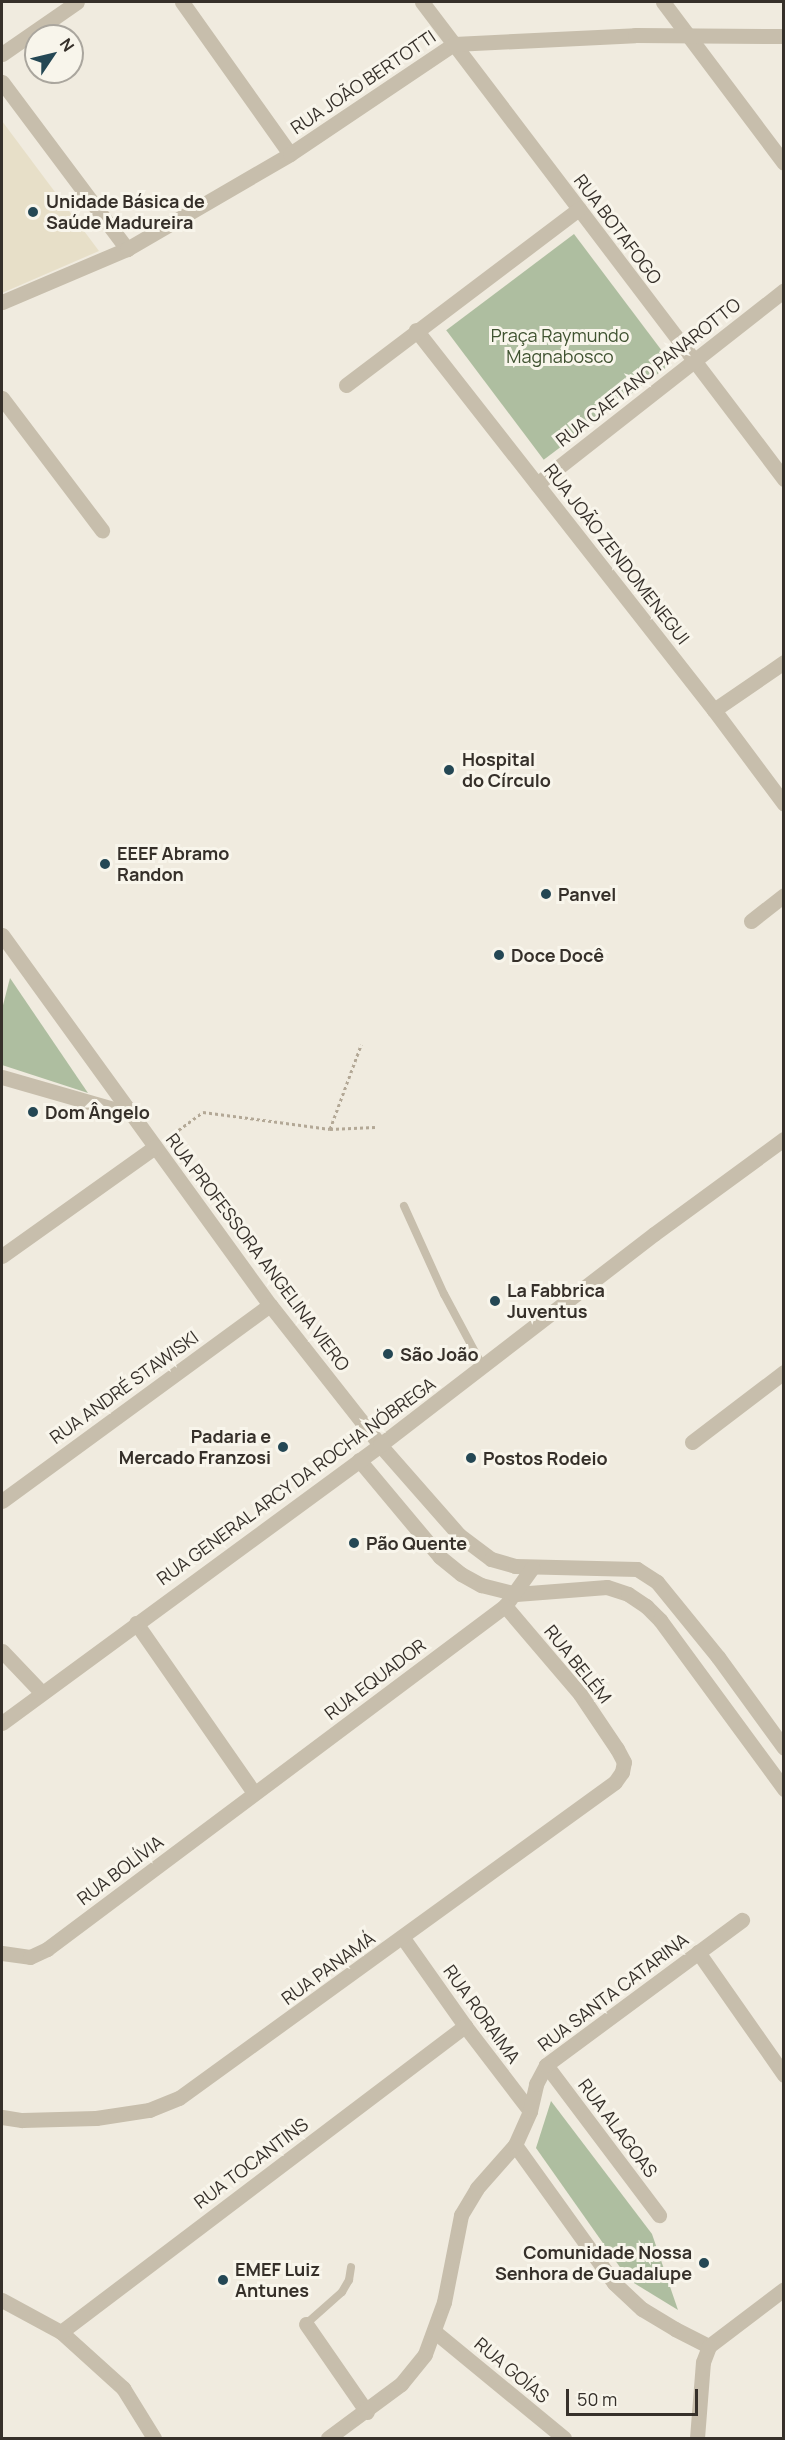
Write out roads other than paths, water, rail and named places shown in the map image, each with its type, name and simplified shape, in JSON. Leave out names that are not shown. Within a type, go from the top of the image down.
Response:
[{"type":"street","points":[[2,54],[77,2]]},
{"type":"street","points":[[182,2],[290,154]]},
{"type":"street","name":"RUA BOTAFOGO","points":[[422,2],[783,479]]},
{"type":"street","points":[[663,2],[783,163]]},
{"type":"street","name":"RUA JOÃO BERTOTTI","points":[[2,302],[127,249],[290,154],[454,44],[688,35],[783,36]]},
{"type":"street","points":[[2,82],[127,249]]},
{"type":"street","points":[[346,385],[416,330],[579,210]]},
{"type":"street","name":"RUA CAETANO PANAROTTO","points":[[537,484],[695,362],[783,290]]},
{"type":"street","name":"RUA JOÃO ZENDOMENEGUI","points":[[416,330],[714,710],[783,804]]},
{"type":"street","points":[[2,398],[102,530]]},
{"type":"street","points":[[714,710],[783,662]]},
{"type":"street","points":[[751,921],[783,895]]},
{"type":"street","name":"RUA PROFESSORA ANGELINA VIERO","points":[[2,935],[270,1305],[380,1445],[459,1535],[491,1559],[531,1568],[608,1566],[637,1569],[657,1582],[718,1657],[783,1748]]},
{"type":"street","points":[[2,1077],[131,1114]]},
{"type":"street","name":"RUA GENERAL ARCY DA ROCHA NÓBREGA","points":[[2,1723],[41,1692],[380,1445],[654,1234],[783,1138]]},
{"type":"street","points":[[2,1256],[155,1147]]},
{"type":"street","name":"RUA ANDRÉ STAWISKI","points":[[2,1501],[270,1305]]},
{"type":"street","points":[[692,1442],[783,1372]]},
{"type":"street","points":[[359,1460],[441,1557],[461,1575],[481,1585],[516,1594],[607,1587],[628,1594],[646,1606],[660,1620],[783,1789]]},
{"type":"street","points":[[441,1557],[459,1535]]},
{"type":"street","points":[[607,1587],[608,1566]]},
{"type":"street","name":"RUA EQUADOR","points":[[254,1793],[505,1606],[516,1594],[531,1568]]},
{"type":"street","points":[[660,1620],[678,1605]]},
{"type":"street","name":"RUA BELÉM","points":[[505,1606],[580,1694],[617,1749]]},
{"type":"street","points":[[136,1623],[254,1793]]},
{"type":"street","points":[[2,1651],[41,1692]]},
{"type":"street","points":[[697,1671],[718,1657]]},
{"type":"street","name":"RUA PANAMÁ","points":[[2,2117],[22,2120],[96,2118],[149,2110],[179,2098],[403,1938],[615,1782],[622,1772],[624,1762],[617,1749]]},
{"type":"street","name":"RUA BOLÍVIA","points":[[2,1953],[13,1957],[30,1957],[47,1949],[254,1793]]},
{"type":"street","name":"RUA SANTA CATARINA","points":[[328,2439],[367,2412],[401,2384],[425,2354],[435,2332],[444,2302],[461,2215],[477,2188],[515,2145],[530,2111],[536,2084],[546,2065],[742,1920]]},
{"type":"street","name":"RUA RORAIMA","points":[[403,1938],[465,2026],[530,2111]]},
{"type":"street","points":[[698,1952],[783,2074]]},
{"type":"street","name":"RUA TOCANTINS","points":[[61,2332],[465,2026]]},
{"type":"street","name":"RUA ALAGOAS","points":[[546,2065],[659,2215]]},
{"type":"street","points":[[515,2145],[614,2283],[642,2309],[675,2330],[709,2346]]},
{"type":"street","points":[[697,2439],[703,2362],[709,2346],[783,2289]]},
{"type":"street","points":[[2,2300],[61,2332],[123,2388],[154,2439]]},
{"type":"street","points":[[306,2325],[367,2412]]},
{"type":"street","name":"RUA GOÍAS","points":[[435,2332],[564,2439]]},
{"type":"lane","points":[[404,1206],[444,1294],[483,1367]]},
{"type":"lane","points":[[306,2325],[342,2292],[349,2280],[351,2266]]},
{"type":"place","name":"Unidade Básica de Saúde Madureira","points":[[33,212]]},
{"type":"place","name":"Hospital do Círculo","points":[[449,770]]},
{"type":"place","name":"EEEF Abramo Randon","points":[[105,864]]},
{"type":"place","name":"Panvel","points":[[546,894]]},
{"type":"place","name":"Doce Docê","points":[[499,955]]},
{"type":"place","name":"Dom Ângelo","points":[[33,1112]]},
{"type":"place","name":"La Fabbrica Juventus","points":[[495,1301]]},
{"type":"place","name":"São João","points":[[388,1354]]},
{"type":"place","name":"Padaria e Mercado Franzosi","points":[[283,1447]]},
{"type":"place","name":"Postos Rodeio","points":[[471,1458]]},
{"type":"place","name":"Pão Quente","points":[[354,1543]]},
{"type":"place","name":"Comunidade Nossa Senhora de Guadalupe","points":[[704,2263]]},
{"type":"place","name":"EMEF Luiz Antunes","points":[[223,2280]]},
{"type":"park label","name":"Praça Raymundo Magnabosco","points":[[560,346]]}]
